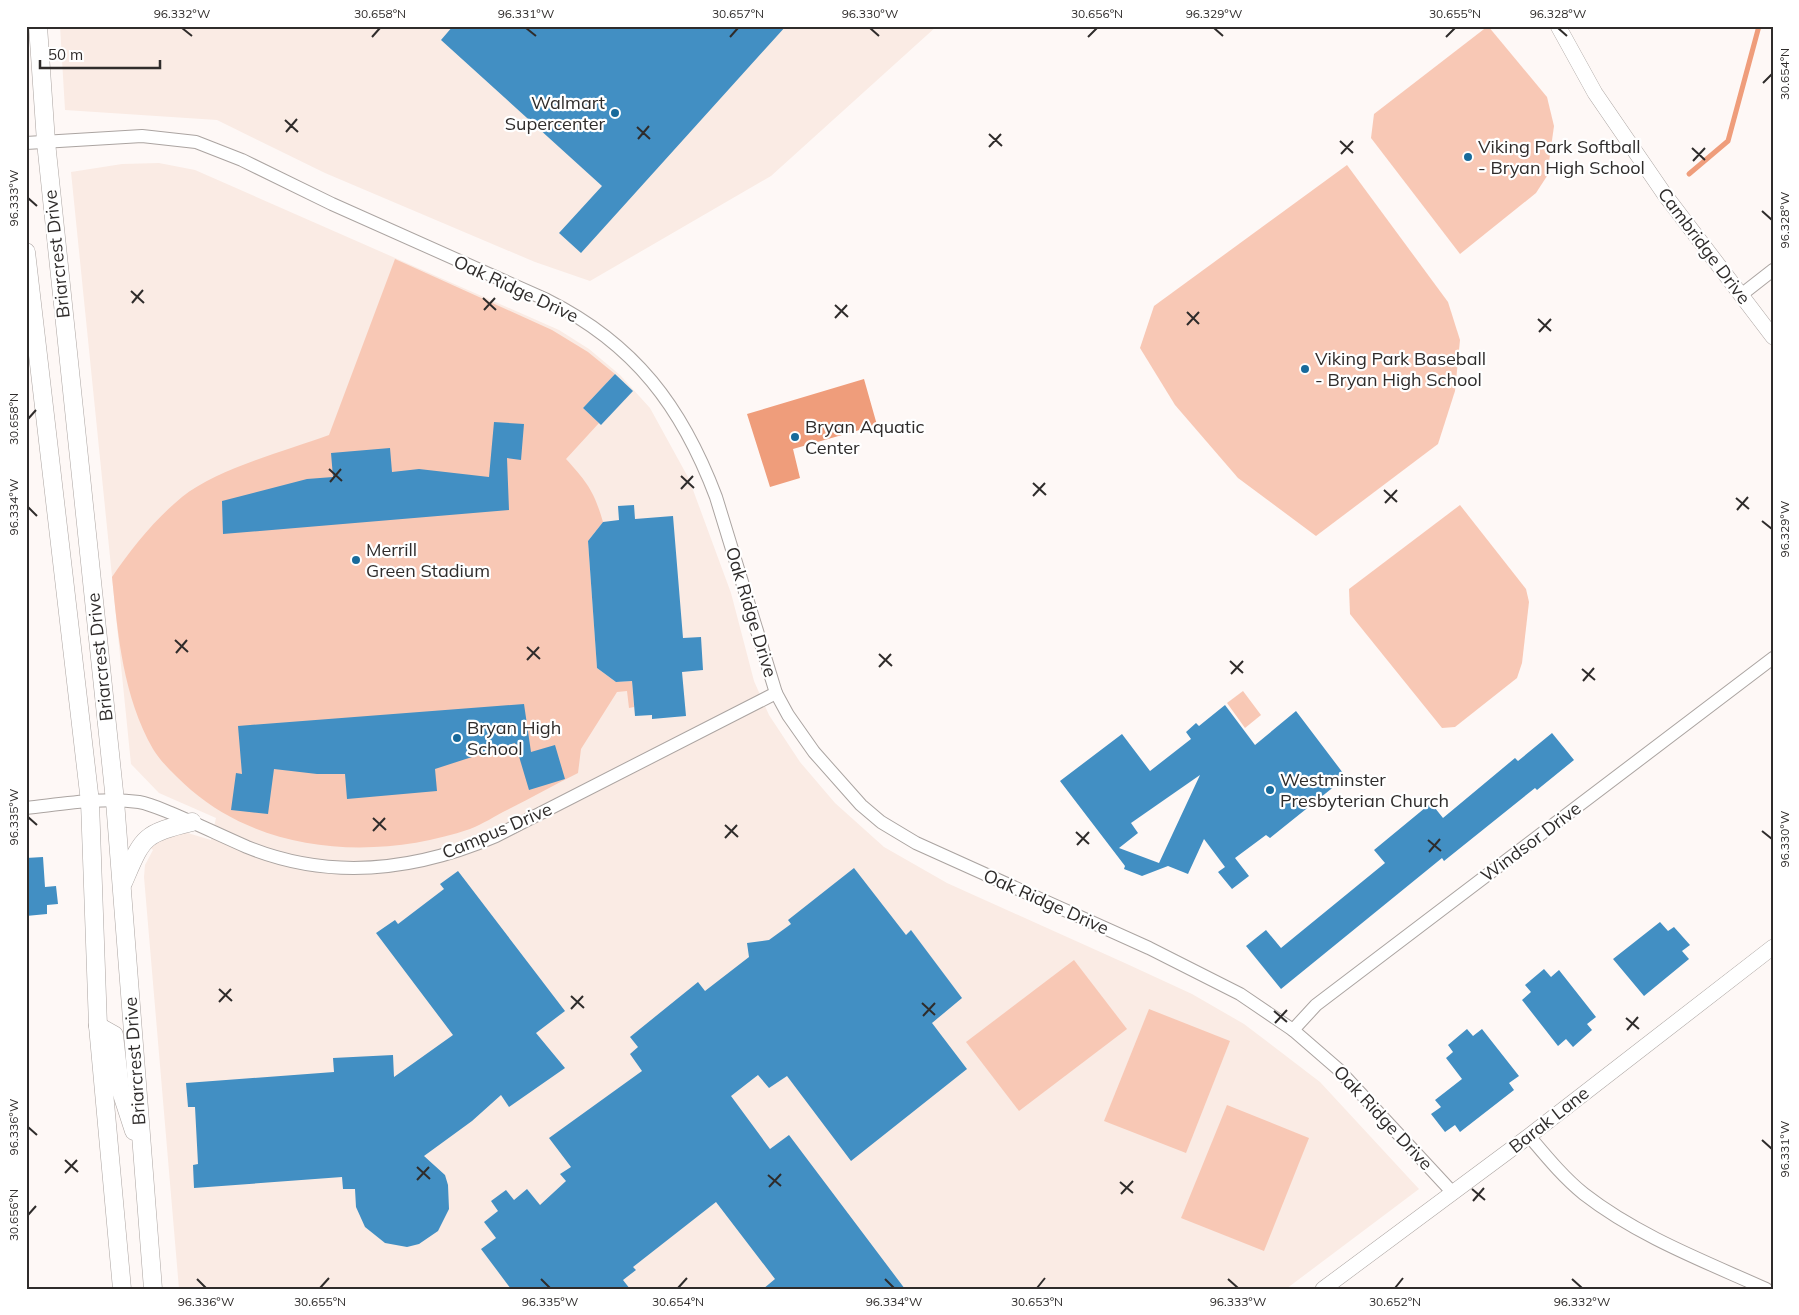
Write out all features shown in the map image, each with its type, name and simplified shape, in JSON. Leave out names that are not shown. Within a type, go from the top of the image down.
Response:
[{"type":"main road","name":"Briarcrest Drive","points":[[38,26],[46,142],[115,801],[153,1289]]},
{"type":"main road","name":"Briarcrest Drive","points":[[26,252],[90,802],[98,1026],[122,1289]]},
{"type":"main road","points":[[121,886],[135,856],[148,837],[156,832],[192,822]]},
{"type":"main road","points":[[98,1026],[114,1035],[120,1088],[142,1158]]},
{"type":"street","name":"Cambridge Drive","points":[[1558,26],[1595,93],[1666,195],[1773,338]]},
{"type":"street","name":"Oak Ridge Drive","points":[[26,143],[142,136],[178,138],[215,148],[332,204],[547,300],[568,311],[603,335],[655,384],[670,402],[698,452],[716,497],[776,692],[814,752],[861,806],[881,822],[922,847],[1218,981],[1293,1030],[1365,1096],[1453,1193]]},
{"type":"street","points":[[1741,295],[1773,270]]},
{"type":"street","name":"Windsor Drive","points":[[1293,1030],[1316,1005],[1773,658]]},
{"type":"street","name":"Campus Drive","points":[[26,808],[115,801],[148,804],[273,856],[318,866],[372,869],[422,862],[450,854],[510,830],[776,692]]},
{"type":"street","name":"Barak Lane","points":[[1323,1289],[1529,1136],[1773,947]]},
{"type":"street","points":[[1529,1136],[1559,1171],[1583,1193],[1609,1212],[1654,1238],[1766,1289]]},
{"type":"shaded area","points":[[60,26],[937,26],[771,176],[590,281],[535,262],[325,173],[217,120],[65,110]]},
{"type":"shaded area","name":"Viking Park Softball - Bryan High School","points":[[1488,26],[1547,97],[1554,126],[1547,176],[1536,193],[1460,254],[1371,138],[1374,114]]},
{"type":"shaded area","name":"Bryan High School","points":[[159,163],[195,170],[559,330],[589,349],[620,375],[650,408],[689,479],[731,593],[754,681],[769,715],[800,762],[835,803],[884,847],[947,883],[1192,994],[1244,1024],[1320,1082],[1419,1189],[1286,1289],[179,1289],[144,877],[145,865],[153,850],[150,847],[167,835],[181,831],[211,840],[216,818],[159,793],[131,764],[71,172],[122,164]]},
{"type":"shaded area","name":"Viking Park Baseball - Bryan High School","points":[[1347,165],[1448,302],[1460,340],[1455,391],[1438,444],[1316,536],[1238,478],[1175,405],[1140,348],[1154,306]]},
{"type":"shaded area","name":"Merrill Green Stadium","points":[[395,259],[552,330],[588,352],[615,374],[583,408],[599,423],[566,459],[589,488],[603,522],[588,541],[597,668],[616,682],[632,681],[634,707],[629,708],[627,691],[617,692],[581,749],[578,773],[475,827],[435,839],[399,845],[325,846],[289,839],[254,828],[221,812],[191,790],[161,760],[143,729],[128,687],[120,643],[112,577],[153,525],[182,497],[197,487],[232,469],[329,435]]},
{"type":"shaded area","name":"Bryan Aquatic Center","points":[[864,379],[877,425],[793,449],[800,478],[770,487],[747,414]]},
{"type":"shaded area","points":[[1460,505],[1526,589],[1529,602],[1522,663],[1517,678],[1455,727],[1442,728],[1350,614],[1349,589]]},
{"type":"shaded area","points":[[1243,691],[1261,715],[1245,728],[1227,703]]},
{"type":"shaded area","points":[[1074,960],[1127,1029],[1019,1111],[966,1042]]},
{"type":"shaded area","points":[[1149,1009],[1230,1041],[1186,1153],[1104,1121]]},
{"type":"shaded area","points":[[1227,1105],[1309,1138],[1264,1251],[1181,1218]]},
{"type":"building","name":"Walmart Supercenter","points":[[453,26],[786,26],[581,253],[559,233],[602,186],[441,40]]},
{"type":"building","points":[[615,374],[633,391],[601,425],[583,408]]},
{"type":"building","points":[[494,422],[524,424],[521,460],[507,458],[509,510],[223,534],[222,501],[307,479],[333,477],[331,453],[390,448],[392,472],[419,469],[489,477]]},
{"type":"building","points":[[634,505],[635,519],[673,516],[683,638],[701,637],[703,670],[682,672],[686,716],[652,719],[652,715],[635,716],[632,681],[616,682],[597,668],[588,541],[603,522],[619,520],[618,506]]},
{"type":"building","points":[[524,704],[531,752],[555,745],[565,779],[529,790],[515,743],[435,769],[437,791],[347,799],[345,774],[317,774],[274,769],[268,814],[231,810],[236,773],[242,774],[238,726]]},
{"type":"building","name":"Westminster Presbyterian Church","points":[[1225,705],[1255,745],[1296,711],[1346,777],[1270,838],[1266,835],[1235,858],[1249,876],[1232,889],[1218,872],[1225,867],[1204,839],[1188,874],[1168,866],[1142,876],[1124,869],[1125,866],[1060,781],[1122,734],[1150,771],[1191,739],[1186,732],[1196,723],[1199,726]],"holes":[[[1200,775],[1159,863],[1119,848],[1138,833],[1131,823]]]},
{"type":"building","points":[[1552,733],[1574,760],[1537,790],[1535,788],[1444,861],[1442,858],[1281,989],[1246,946],[1266,930],[1281,948],[1385,863],[1374,850],[1431,803],[1443,818],[1515,758],[1518,761]]},
{"type":"building","points":[[43,857],[45,887],[56,886],[58,904],[47,905],[47,914],[26,916],[26,858]]},
{"type":"building","points":[[854,868],[906,935],[911,930],[962,998],[932,1023],[967,1069],[851,1161],[787,1076],[769,1088],[758,1075],[731,1096],[770,1149],[789,1135],[905,1289],[763,1289],[775,1279],[716,1202],[633,1267],[636,1270],[623,1280],[630,1289],[511,1289],[481,1249],[496,1238],[484,1222],[498,1211],[491,1201],[506,1190],[514,1200],[527,1189],[540,1205],[566,1181],[560,1174],[571,1167],[549,1138],[642,1071],[630,1054],[638,1047],[630,1037],[698,982],[705,991],[749,957],[747,943],[769,940],[791,924],[788,920]]},
{"type":"building","points":[[458,871],[565,1011],[536,1033],[565,1068],[509,1107],[501,1095],[472,1121],[424,1156],[445,1175],[448,1185],[449,1209],[438,1231],[419,1244],[407,1247],[385,1243],[365,1227],[356,1207],[355,1189],[343,1189],[342,1177],[194,1188],[193,1165],[198,1164],[195,1107],[188,1107],[186,1083],[334,1072],[333,1058],[393,1055],[394,1077],[453,1035],[376,933],[395,920],[398,924],[444,889],[440,884]]},
{"type":"building","points":[[1660,922],[1668,931],[1674,927],[1690,945],[1682,951],[1689,959],[1644,996],[1613,959]]},
{"type":"building","points":[[1544,969],[1551,977],[1559,970],[1596,1017],[1587,1024],[1592,1030],[1573,1047],[1566,1039],[1558,1046],[1522,1000],[1531,992],[1525,985]]},
{"type":"building","points":[[1467,1029],[1473,1036],[1482,1029],[1519,1076],[1509,1083],[1514,1090],[1460,1132],[1455,1125],[1445,1132],[1431,1114],[1441,1107],[1435,1100],[1462,1079],[1446,1058],[1453,1052],[1448,1045]]},
{"type":"waterway","points":[[1689,174],[1728,141],[1759,26]]},
{"type":"place","name":"Walmart Supercenter","points":[[615,113]]},
{"type":"place","name":"Viking Park Softball - Bryan High School","points":[[1468,157]]},
{"type":"place","name":"Viking Park Baseball - Bryan High School","points":[[1305,369]]},
{"type":"place","name":"Bryan Aquatic Center","points":[[795,437]]},
{"type":"place","name":"Merrill Green Stadium","points":[[356,560]]},
{"type":"place","name":"Bryan High School","points":[[457,738]]},
{"type":"place","name":"Westminster Presbyterian Church","points":[[1270,790]]}]
